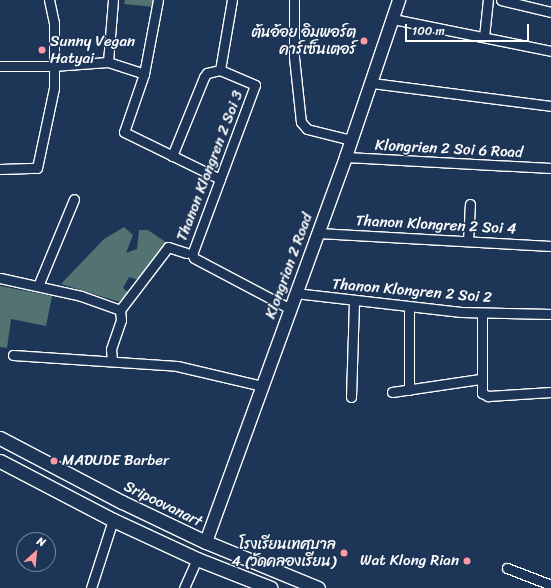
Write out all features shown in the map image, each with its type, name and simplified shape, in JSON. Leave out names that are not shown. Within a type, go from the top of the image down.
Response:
[{"type":"main road","name":"Sripoovanart","points":[[0,438],[122,502],[206,542],[318,588]]},
{"type":"main road","points":[[0,461],[112,520],[197,559],[271,588]]},
{"type":"main road","points":[[197,559],[206,542]]},
{"type":"street","points":[[0,169],[37,168],[54,88],[54,23],[50,0]]},
{"type":"street","points":[[108,62],[113,0]]},
{"type":"street","points":[[158,0],[144,74],[124,132],[220,179]]},
{"type":"street","points":[[172,156],[204,77],[207,73],[220,70],[232,0]]},
{"type":"street","points":[[294,0],[294,57],[301,122],[307,129],[351,140]]},
{"type":"street","name":"Klongrian 2 Road","points":[[206,542],[289,308],[346,157],[399,0]]},
{"type":"street","points":[[484,38],[488,0]]},
{"type":"street","points":[[501,0],[551,12]]},
{"type":"street","points":[[393,19],[551,50]]},
{"type":"street","points":[[0,66],[54,66],[108,62],[144,74]]},
{"type":"street","name":"Thanon Klongren 2 Soi 3","points":[[220,70],[255,85],[192,254],[194,258],[289,308]]},
{"type":"street","points":[[372,83],[551,106]]},
{"type":"street","name":"Klongrien 2 Soi 6 Road","points":[[346,157],[551,168]]},
{"type":"street","points":[[38,286],[74,199]]},
{"type":"street","points":[[468,241],[470,204]]},
{"type":"street","name":"Thanon Klongren 2 Soi 4","points":[[318,233],[551,246]]},
{"type":"street","points":[[112,360],[111,349],[121,320],[120,310],[168,247],[186,253]]},
{"type":"street","points":[[0,278],[81,296],[120,310]]},
{"type":"street","name":"Thanon Klongren 2 Soi 2","points":[[295,293],[409,307],[482,313],[551,314]]},
{"type":"street","points":[[350,397],[354,300]]},
{"type":"street","points":[[409,307],[409,390]]},
{"type":"street","points":[[482,313],[480,379],[482,393],[488,396],[551,392]]},
{"type":"street","points":[[13,354],[112,360],[177,366],[262,386]]},
{"type":"street","points":[[392,392],[480,379]]},
{"type":"street","points":[[91,588],[112,520]]},
{"type":"street","points":[[184,588],[197,559]]},
{"type":"street","points":[[507,568],[551,585]]},
{"type":"green space","points":[[125,0],[157,0],[155,7],[124,4]]},
{"type":"green space","points":[[124,227],[133,235],[126,253],[137,249],[139,230],[148,230],[167,243],[138,280],[129,277],[123,288],[128,292],[120,302],[61,284],[104,239]]},
{"type":"green space","points":[[0,286],[52,296],[46,326],[11,319],[7,348],[0,347]]},
{"type":"place","name":"ต้นอ้อย อิมพอร์ต คาร์เซ็นเตอร์","points":[[364,41]]},
{"type":"place","name":"Sunny Vegan Hatyai","points":[[42,50]]},
{"type":"place","name":"MADUDE Barber","points":[[54,461]]},
{"type":"place","name":"โรงเรียนเทศบาล 4 (วัดคลองเรียน)","points":[[344,553]]},
{"type":"place","name":"Wat Klong Rian","points":[[467,561]]}]
